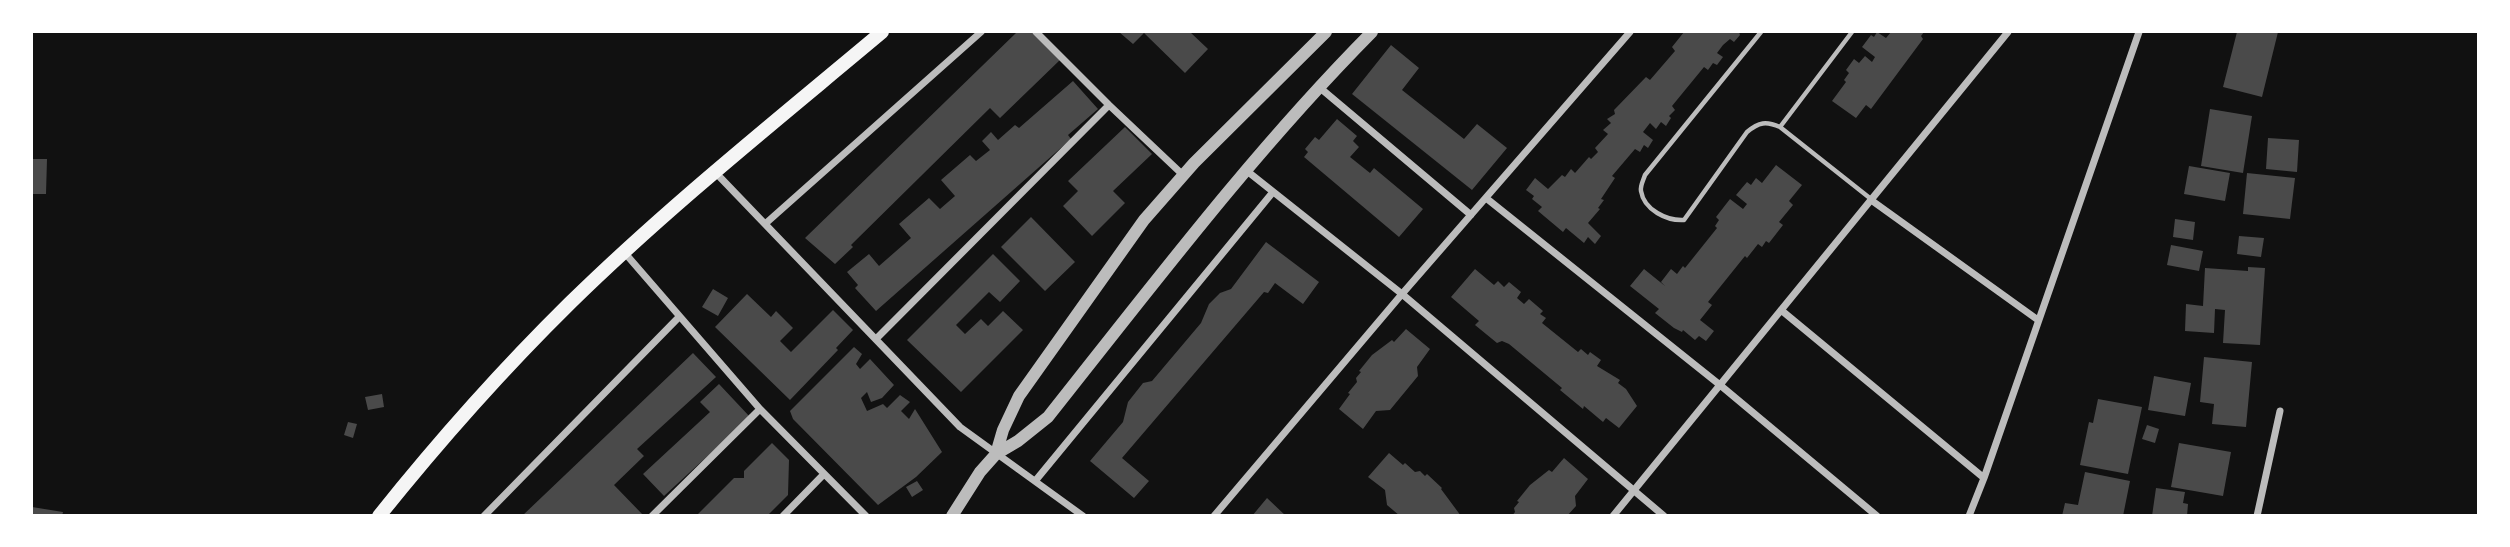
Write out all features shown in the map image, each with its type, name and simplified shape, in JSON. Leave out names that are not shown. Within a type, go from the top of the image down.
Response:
[{"type":"main road","points":[[379,516],[471,405],[571,301],[715,172],[882,32]]},
{"type":"street","points":[[765,224],[981,32]]},
{"type":"street","points":[[1036,32],[1183,174]]},
{"type":"street","points":[[996,454],[1003,430],[1019,396],[1132,237],[1183,174],[1326,32]]},
{"type":"street","points":[[952,516],[980,472],[996,454],[1018,442],[1048,417],[1190,238],[1320,87],[1372,32]]},
{"type":"street","points":[[1214,516],[1402,294],[1630,32]]},
{"type":"street","points":[[1613,516],[2008,32]]},
{"type":"street","points":[[1969,516],[2139,32]]},
{"type":"street","points":[[1320,87],[1471,215]]},
{"type":"street","points":[[876,339],[1109,105]]},
{"type":"street","points":[[1247,171],[1402,294],[1635,488],[1664,516]]},
{"type":"street","points":[[715,172],[943,411],[996,454],[1083,516]]},
{"type":"street","points":[[1036,480],[1273,192]]},
{"type":"street","points":[[1486,198],[1720,385],[1877,516]]},
{"type":"street","points":[[1871,200],[2038,320]]},
{"type":"street","points":[[624,252],[760,409],[866,516]]},
{"type":"street","points":[[1781,310],[1984,478]]},
{"type":"street","points":[[484,516],[679,317]]},
{"type":"street","points":[[652,516],[760,409]]},
{"type":"street","points":[[2257,516],[2280,411]]},
{"type":"street","points":[[783,516],[824,474]]},
{"type":"lane","points":[[1761,32],[1645,175],[1640,188],[1644,200],[1661,216],[1672,221],[1684,220],[1747,132],[1757,123],[1768,122],[1780,127],[1871,200]]},
{"type":"lane","points":[[1780,127],[1852,32]]},
{"type":"building","points":[[1017,32],[1034,32],[1061,59],[1000,118],[990,108],[835,264],[805,238]]},
{"type":"building","points":[[1119,32],[1190,32],[1208,49],[1185,73],[1144,33],[1133,44]]},
{"type":"building","points":[[1684,32],[1739,32],[1740,35],[1734,42],[1730,39],[1723,45],[1717,53],[1723,57],[1717,65],[1713,63],[1708,70],[1704,67],[1672,106],[1675,110],[1669,116],[1671,118],[1666,126],[1661,122],[1656,129],[1650,123],[1643,132],[1653,140],[1648,148],[1644,145],[1640,152],[1635,149],[1612,176],[1615,178],[1601,199],[1604,200],[1598,208],[1600,209],[1588,223],[1601,236],[1595,244],[1588,237],[1584,243],[1566,228],[1563,232],[1538,211],[1542,207],[1526,190],[1535,178],[1548,189],[1571,169],[1575,173],[1589,157],[1591,159],[1598,152],[1595,148],[1608,134],[1603,130],[1611,123],[1607,119],[1615,114],[1614,110],[1646,77],[1650,80],[1675,51],[1672,47]]},
{"type":"building","points":[[1877,32],[1886,38],[1891,32],[1924,32],[1921,36],[1923,39],[1871,109],[1866,105],[1856,118],[1832,101],[1846,82],[1844,80],[1849,73],[1846,70],[1854,59],[1859,63],[1865,56],[1872,62],[1875,57],[1862,47],[1871,35],[1874,37]]},
{"type":"building","points":[[2237,32],[2278,32],[2262,97],[2223,87]]},
{"type":"building","points":[[1391,45],[1419,68],[1402,90],[1464,139],[1477,124],[1507,148],[1472,190],[1352,94]]},
{"type":"building","points":[[1073,81],[1098,109],[1068,135],[1071,139],[876,311],[855,288],[858,285],[847,272],[869,254],[879,266],[911,238],[899,224],[929,198],[940,209],[955,196],[941,180],[970,155],[976,161],[990,150],[982,141],[991,132],[998,140],[1015,125],[1019,128]]},
{"type":"building","points":[[2210,109],[2252,116],[2243,173],[2201,166]]},
{"type":"building","points":[[1337,119],[1357,136],[1353,141],[1359,147],[1350,157],[1370,173],[1374,168],[1423,209],[1399,237],[1304,157],[1308,152],[1305,149],[1315,137],[1319,140]]},
{"type":"building","points":[[1125,127],[1152,154],[1113,191],[1125,203],[1092,236],[1063,206],[1078,191],[1068,181]]},
{"type":"building","points":[[2268,138],[2299,140],[2297,172],[2266,169]]},
{"type":"building","points":[[32,159],[47,159],[46,194],[32,194]]},
{"type":"building","points":[[1776,165],[1802,185],[1789,201],[1793,205],[1779,222],[1783,225],[1769,243],[1766,241],[1762,247],[1758,244],[1747,258],[1745,256],[1708,302],[1712,305],[1700,320],[1714,331],[1706,341],[1699,336],[1695,340],[1655,313],[1659,309],[1630,286],[1644,269],[1665,286],[1661,282],[1671,269],[1677,274],[1683,266],[1685,268],[1717,228],[1715,226],[1719,220],[1716,217],[1730,199],[1743,209],[1747,204],[1736,195],[1747,182],[1751,185],[1756,178],[1762,183]]},
{"type":"building","points":[[2189,166],[2230,173],[2225,201],[2184,194]]},
{"type":"building","points":[[2247,173],[2295,178],[2290,219],[2243,214]]},
{"type":"building","points":[[1031,217],[1075,262],[1045,291],[1001,247]]},
{"type":"building","points":[[2175,219],[2195,222],[2193,240],[2173,237]]},
{"type":"building","points":[[2239,236],[2264,238],[2261,257],[2237,254]]},
{"type":"building","points":[[1266,242],[1319,282],[1303,304],[1275,283],[1268,293],[1264,292],[1122,458],[1149,481],[1134,498],[1090,461],[1123,422],[1128,402],[1143,383],[1152,381],[1201,323],[1209,304],[1220,293],[1231,289]]},
{"type":"building","points":[[2171,245],[2203,251],[2199,271],[2167,265]]},
{"type":"building","points":[[993,254],[1020,281],[1000,302],[989,292],[956,325],[965,334],[981,319],[988,326],[1003,311],[1023,330],[961,392],[907,340]]},
{"type":"building","points":[[2248,267],[2265,268],[2260,345],[2223,343],[2225,310],[2215,309],[2214,333],[2185,331],[2186,304],[2203,306],[2205,268],[2248,271]]},
{"type":"building","points":[[1475,269],[1494,285],[1498,281],[1504,287],[1509,282],[1521,292],[1517,298],[1524,304],[1529,299],[1543,311],[1540,314],[1546,318],[1542,323],[1578,352],[1581,349],[1588,355],[1590,352],[1601,360],[1597,366],[1620,380],[1618,383],[1626,389],[1637,406],[1619,428],[1606,418],[1603,422],[1584,406],[1583,409],[1509,344],[1502,341],[1497,343],[1475,325],[1479,321],[1451,297]]},
{"type":"building","points":[[713,289],[728,298],[718,316],[702,307]]},
{"type":"building","points":[[747,294],[771,317],[776,311],[793,328],[780,341],[791,352],[833,310],[853,330],[836,348],[838,350],[790,400],[715,327]]},
{"type":"building","points":[[1406,329],[1430,349],[1417,367],[1418,376],[1390,410],[1376,411],[1363,429],[1339,409],[1357,382],[1356,378],[1361,372],[1359,371],[1372,355],[1392,340],[1394,342]]},
{"type":"building","points":[[854,347],[862,354],[856,364],[860,369],[870,359],[894,385],[882,398],[871,402],[867,392],[861,398],[867,411],[883,404],[887,408],[900,395],[910,402],[901,411],[909,419],[915,409],[942,452],[916,477],[878,505],[793,419],[790,411]]},
{"type":"building","points":[[693,353],[716,377],[637,449],[644,456],[614,485],[644,516],[522,516]]},
{"type":"building","points":[[2204,357],[2252,362],[2246,427],[2212,424],[2214,404],[2200,402]]},
{"type":"building","points":[[2154,376],[2191,383],[2185,416],[2148,410]]},
{"type":"building","points":[[719,384],[750,417],[664,496],[643,474],[710,412],[700,402]]},
{"type":"building","points":[[382,394],[384,407],[368,410],[365,397]]},
{"type":"building","points":[[2098,399],[2142,407],[2128,474],[2080,465],[2089,422],[2093,423]]},
{"type":"building","points":[[348,422],[357,424],[353,438],[344,435]]},
{"type":"building","points":[[2147,425],[2159,429],[2155,443],[2142,439]]},
{"type":"building","points":[[772,443],[789,460],[788,495],[767,516],[696,516],[734,478],[744,478],[744,471]]},
{"type":"building","points":[[2179,443],[2231,452],[2223,496],[2171,487]]},
{"type":"building","points":[[1389,453],[1415,472],[1420,471],[1425,476],[1427,474],[1442,488],[1461,516],[1400,516],[1387,505],[1385,490],[1368,477]]},
{"type":"building","points":[[1564,458],[1588,479],[1575,496],[1576,506],[1567,516],[1512,516],[1519,502],[1517,501],[1530,485],[1549,470],[1552,472]]},
{"type":"building","points":[[2085,472],[2130,481],[2123,516],[2062,516],[2065,503],[2078,505]]},
{"type":"building","points":[[917,481],[923,490],[912,497],[906,487]]},
{"type":"building","points":[[2156,488],[2185,492],[2183,503],[2188,504],[2187,516],[2152,516]]},
{"type":"building","points":[[1267,498],[1286,516],[1252,516]]},
{"type":"building","points":[[32,507],[63,512],[62,516],[32,516]]}]
